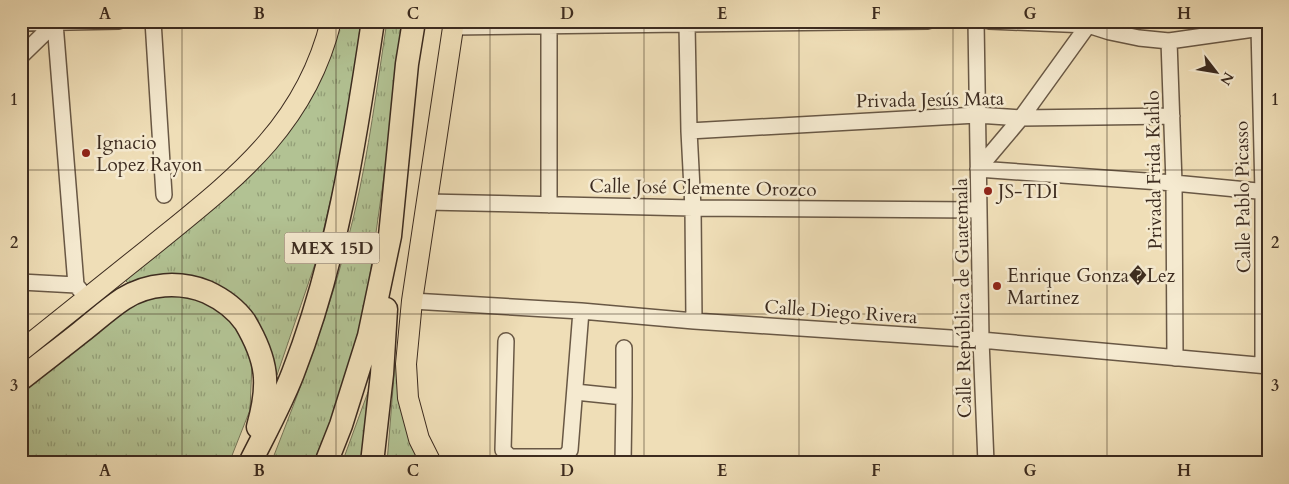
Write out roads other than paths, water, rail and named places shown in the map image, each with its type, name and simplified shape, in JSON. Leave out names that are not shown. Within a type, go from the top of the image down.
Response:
[{"type":"highway","name":"MEX 15D","points":[[250,463],[293,374],[317,305],[339,222],[356,133],[373,21]]},
{"type":"highway","name":"MEX 15D","points":[[326,463],[341,426],[369,336],[390,236],[407,64],[414,21]]},
{"type":"highway","points":[[372,463],[382,374],[390,236]]},
{"type":"highway","points":[[21,379],[124,298],[150,288],[171,284],[195,287],[224,301],[234,309],[255,339],[260,353],[266,374],[265,397],[250,463]]},
{"type":"main road","points":[[21,351],[81,292],[219,192],[254,160],[286,122],[308,84],[326,45],[331,21]]},
{"type":"main road","points":[[431,463],[419,439],[408,398],[406,364],[412,301],[453,24]]},
{"type":"street","points":[[21,22],[119,21]]},
{"type":"street","points":[[154,21],[164,196]]},
{"type":"street","points":[[453,24],[695,24],[928,21]]},
{"type":"street","points":[[976,21],[978,169],[1174,183],[1266,192]]},
{"type":"street","points":[[988,21],[1090,23],[1110,32],[1139,38],[1169,41],[1264,27]]},
{"type":"street","points":[[1205,36],[1216,21]]},
{"type":"street","points":[[21,56],[55,23]]},
{"type":"street","points":[[21,282],[81,292],[55,23]]},
{"type":"street","name":"Calle República de Guatemala","points":[[986,463],[981,340],[978,169],[1021,118],[1090,23]]},
{"type":"street","points":[[549,24],[549,205]]},
{"type":"street","points":[[694,321],[693,208],[689,131],[695,24]]},
{"type":"street","name":"Calle Pablo Picasso","points":[[1264,27],[1266,192],[1265,365]]},
{"type":"street","name":"Privada Frida Kahlo","points":[[1169,41],[1174,183],[1175,358]]},
{"type":"street","name":"Privada Jesús Mata","points":[[689,131],[977,115],[1021,118],[1172,116]]},
{"type":"street","name":"Calle José Clemente Orozco","points":[[427,202],[693,208],[978,210]]},
{"type":"street","name":"Calle Diego Rivera","points":[[412,301],[580,311],[694,321],[981,340],[1265,365]]},
{"type":"street","points":[[506,341],[503,450],[508,456],[562,458],[570,450],[580,311]]},
{"type":"street","points":[[623,463],[624,348]]},
{"type":"street","points":[[575,392],[624,397]]},
{"type":"place","name":"Ignacio Lopez Rayon","points":[[86,153]]},
{"type":"place","name":"JS-TDI","points":[[988,191]]},
{"type":"place","name":"Enrique Gonza�Lez Martinez","points":[[997,286]]}]
